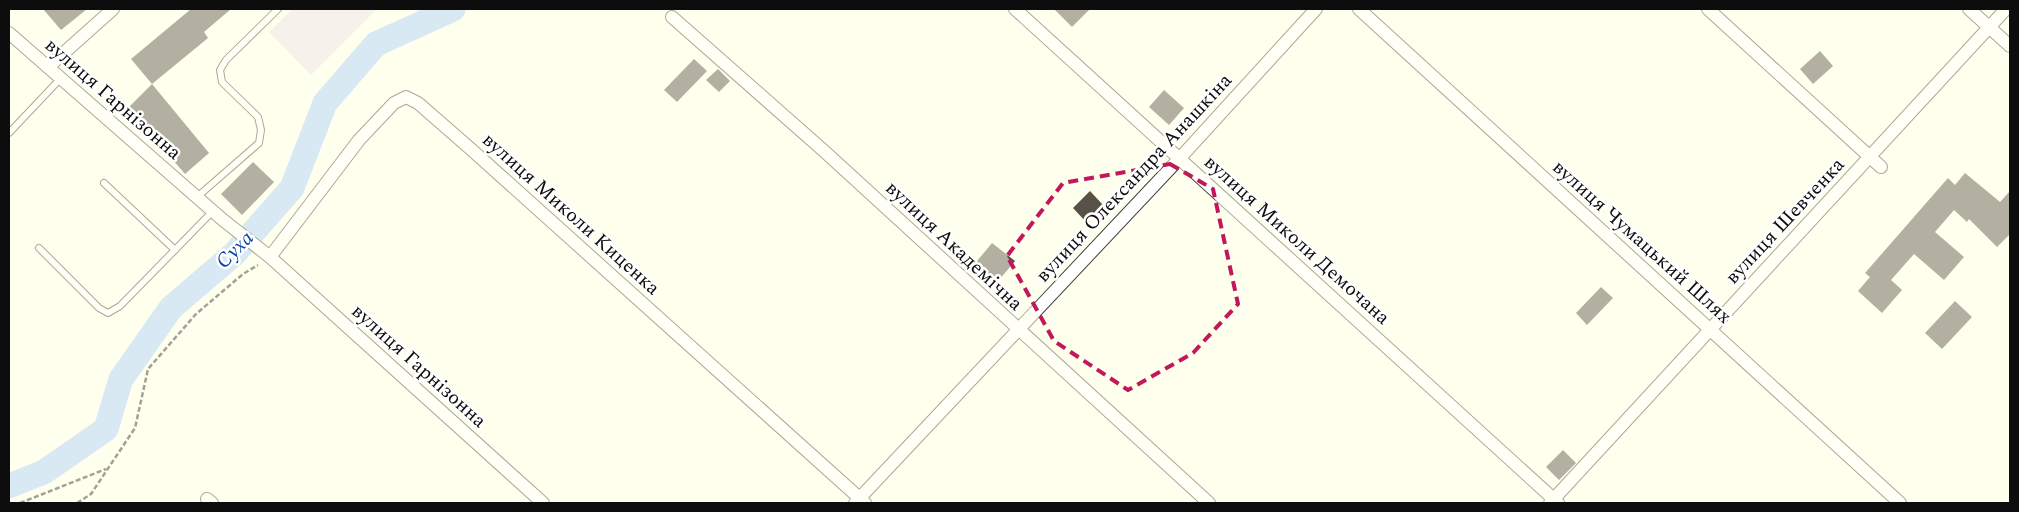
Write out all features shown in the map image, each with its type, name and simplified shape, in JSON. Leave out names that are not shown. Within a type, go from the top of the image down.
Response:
[{"type":"street","points":[[48,67],[113,9]]},
{"type":"street","name":"вулиця Миколи Демочана","points":[[1015,9],[1554,502]]},
{"type":"street","name":"вулиця Олександра Анашкіна","points":[[860,502],[1316,9]]},
{"type":"street","name":"вулиця Чумацький Шлях","points":[[1359,9],[1900,503]]},
{"type":"street","points":[[1708,9],[1881,167]]},
{"type":"street","points":[[1969,9],[2006,42]]},
{"type":"street","name":"вулиця Шевченка","points":[[1554,502],[2006,9]]},
{"type":"street","name":"вулиця Академічна","points":[[672,17],[824,152],[1209,503]]},
{"type":"street","name":"вулиця Гарнізонна","points":[[9,33],[237,232],[270,257],[543,503]]},
{"type":"street","name":"вулиця Миколи Киценка","points":[[270,257],[359,140],[394,103],[406,97],[418,103],[473,151],[860,502]]},
{"type":"lane","points":[[197,197],[258,143],[261,130],[258,117],[222,82],[220,70],[226,60],[278,9]]},
{"type":"lane","points":[[9,133],[61,78]]},
{"type":"lane","points":[[104,183],[175,250]]},
{"type":"lane","points":[[39,248],[98,308],[108,313],[120,306],[213,211]]},
{"type":"path","points":[[77,503],[91,494],[135,428],[148,369],[196,314],[243,274],[270,257]]},
{"type":"path","points":[[20,503],[108,469]]},
{"type":"highlighted area","points":[[1170,164],[1213,189],[1238,304],[1193,353],[1128,390],[1054,341],[1007,256],[1063,183]]},
{"type":"shaded area","points":[[292,9],[377,9],[311,75],[269,32]]},
{"type":"building","points":[[43,9],[87,9],[61,30]]},
{"type":"building","points":[[191,9],[231,9],[204,32],[208,38],[152,84],[131,59]]},
{"type":"building","points":[[1054,9],[1090,9],[1072,27]]},
{"type":"building","points":[[1820,51],[1833,66],[1813,84],[1800,69]]},
{"type":"building","points":[[694,59],[707,71],[677,102],[664,90]]},
{"type":"building","points":[[718,69],[730,81],[719,92],[706,80]]},
{"type":"building","points":[[152,84],[209,153],[185,174],[128,108]]},
{"type":"building","points":[[1164,90],[1184,108],[1169,125],[1149,107]]},
{"type":"building","points":[[253,162],[274,182],[242,215],[221,194]]},
{"type":"building","points":[[1965,173],[2000,202],[2010,191],[2010,234],[1997,247],[1969,219],[1967,222],[1954,210],[1935,232],[1964,257],[1944,280],[1914,254],[1891,280],[1902,290],[1882,313],[1858,291],[1870,277],[1865,273],[1948,178],[1955,185]]},
{"type":"building","points":[[1090,191],[1103,205],[1086,222],[1073,208]]},
{"type":"building","points":[[992,243],[1015,261],[994,286],[972,267]]},
{"type":"building","points":[[1601,287],[1613,298],[1587,325],[1576,313]]},
{"type":"building","points":[[1955,301],[1972,317],[1942,349],[1925,333]]},
{"type":"building","points":[[1563,450],[1576,463],[1559,480],[1546,467]]},
{"type":"waterway","name":"Суха","points":[[9,486],[44,472],[106,429],[121,379],[171,308],[235,253],[292,188],[325,103],[376,44],[453,9]]}]
